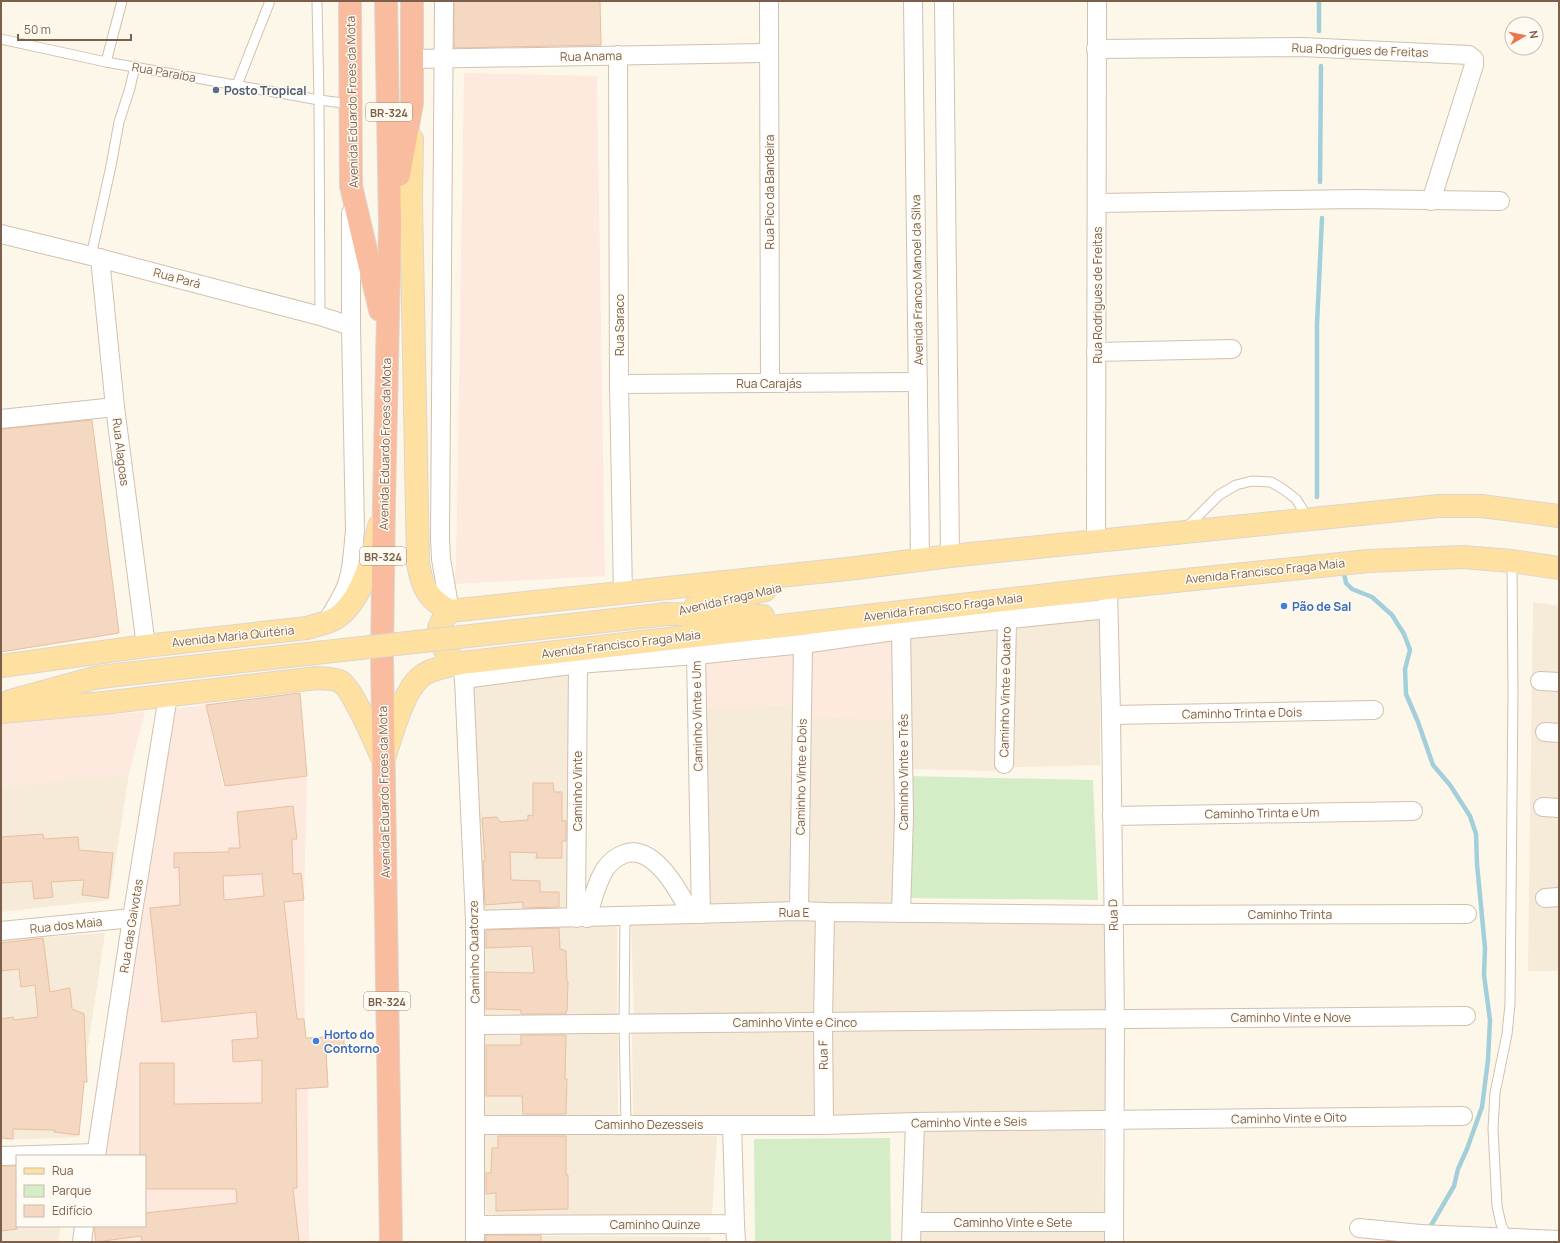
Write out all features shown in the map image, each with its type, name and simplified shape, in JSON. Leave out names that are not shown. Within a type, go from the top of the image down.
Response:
[{"type":"highway","name":"Avenida Eduardo Froes da Mota","points":[[350,1],[352,186],[387,342]]},
{"type":"highway","name":"Avenida Eduardo Froes da Mota","points":[[386,1],[390,223],[382,656],[391,1242]]},
{"type":"highway","points":[[390,223],[412,103],[412,1]]},
{"type":"main road","points":[[412,103],[411,199],[418,563],[420,578],[426,591],[436,602],[450,611],[623,594],[950,556],[1439,506],[1482,506],[1559,516]]},
{"type":"main road","name":"Avenida Maria Quitéria","points":[[1,666],[317,625],[336,618],[353,600],[363,583],[375,547],[384,501]]},
{"type":"main road","name":"Avenida Francisco Fraga Maia","points":[[383,759],[403,705],[412,687],[423,675],[438,668],[463,671],[849,618],[1108,598],[1369,561],[1462,556],[1559,568]]},
{"type":"main road","name":"Avenida Fraga Maia","points":[[658,615],[856,568]]},
{"type":"main road","points":[[450,611],[442,619],[438,626],[438,637],[441,645],[463,671]]},
{"type":"main road","points":[[1,704],[94,678],[658,615]]},
{"type":"main road","name":"Avenida Fraga Maia","points":[[658,615],[849,618]]},
{"type":"main road","points":[[317,625],[330,644],[332,657],[317,678]]},
{"type":"main road","points":[[1,673],[94,678]]},
{"type":"main road","points":[[1,712],[168,696],[317,678],[332,679],[341,682],[351,692],[383,759]]},
{"type":"street","points":[[444,1],[440,538],[441,559],[450,611]]},
{"type":"street","name":"Rua Pico da Bandeira","points":[[768,1],[770,383]]},
{"type":"street","name":"Avenida Franco Manoel da Silva","points":[[913,1],[920,560]]},
{"type":"street","points":[[944,1],[950,556]]},
{"type":"street","name":"Rua Rodrigues de Freitas","points":[[1096,541],[1097,1]]},
{"type":"street","name":"Rua Rodrigues de Freitas","points":[[1096,49],[1302,47],[1469,55],[1474,60],[1474,65],[1432,201]]},
{"type":"street","name":"Rua Anama","points":[[413,59],[769,53]]},
{"type":"street","name":"Rua Saraco","points":[[618,55],[619,384],[623,594]]},
{"type":"street","points":[[317,625],[341,598],[348,581],[352,562],[354,531],[352,186]]},
{"type":"street","points":[[1097,203],[1357,199],[1500,201]]},
{"type":"street","name":"Rua Pará","points":[[1,234],[96,257],[320,316],[352,326]]},
{"type":"street","name":"Rua Alagoas","points":[[96,257],[146,646]]},
{"type":"street","points":[[1096,352],[1232,349]]},
{"type":"street","name":"Rua Carajás","points":[[619,384],[918,382]]},
{"type":"street","points":[[1,419],[115,407]]},
{"type":"street","points":[[696,655],[803,644],[901,630],[1007,620],[1108,598]]},
{"type":"street","name":"Rua D","points":[[1108,598],[1115,1018],[1114,1242]]},
{"type":"street","name":"Caminho Vinte e Quatro","points":[[1004,764],[1007,620]]},
{"type":"street","name":"Caminho Vinte e Três","points":[[901,630],[904,816],[901,913]]},
{"type":"street","name":"Caminho Vinte e Dois","points":[[798,911],[803,644]]},
{"type":"street","name":"Caminho Vinte e Um","points":[[463,671],[696,655],[696,914]]},
{"type":"street","name":"Caminho Vinte","points":[[578,664],[582,918]]},
{"type":"street","name":"Caminho Quatorze","points":[[463,671],[475,920],[475,1233]]},
{"type":"street","points":[[1540,681],[1559,682]]},
{"type":"street","name":"Rua das Gaivotas","points":[[96,1155],[168,696]]},
{"type":"street","name":"Caminho Trinta e Dois","points":[[1111,715],[1374,710]]},
{"type":"street","name":"Caminho Trinta e Um","points":[[1112,816],[1413,811]]},
{"type":"street","points":[[582,918],[605,869],[615,858],[627,853],[640,854],[654,861],[696,914]]},
{"type":"street","name":"Rua E","points":[[475,920],[798,911],[1114,915]]},
{"type":"street","name":"Rua F","points":[[824,1125],[823,1022],[825,912]]},
{"type":"street","name":"Caminho Trinta","points":[[1114,915],[1467,914]]},
{"type":"street","name":"Rua dos Maia","points":[[1,931],[132,918]]},
{"type":"street","name":"Caminho Vinte e Nove","points":[[1115,1018],[1466,1016]]},
{"type":"street","name":"Caminho Vinte e Cinco","points":[[475,1024],[823,1022],[1115,1018]]},
{"type":"street","name":"Caminho Vinte e Oito","points":[[1115,1120],[1463,1116]]},
{"type":"street","name":"Caminho Vinte e Seis","points":[[824,1125],[915,1122],[1115,1120]]},
{"type":"street","points":[[911,1242],[915,1122]]},
{"type":"street","name":"Caminho Dezesseis","points":[[475,1124],[824,1125]]},
{"type":"street","points":[[732,1125],[736,1242]]},
{"type":"street","points":[[1,1156],[16,1156]]},
{"type":"street","name":"Caminho Vinte e Sete","points":[[912,1222],[1114,1222]]},
{"type":"street","name":"Caminho Quinze","points":[[475,1233],[735,1224]]},
{"type":"street","points":[[82,1242],[84,1227]]},
{"type":"street","points":[[1359,1228],[1428,1237],[1559,1240]]},
{"type":"lane","points":[[106,62],[122,1]]},
{"type":"lane","points":[[237,85],[270,1]]},
{"type":"lane","points":[[317,1],[320,316]]},
{"type":"lane","name":"Rua Paraíba","points":[[1,40],[106,62],[319,100],[351,104]]},
{"type":"lane","points":[[96,257],[119,122],[130,88],[135,66]]},
{"type":"lane","points":[[1182,532],[1219,495],[1236,485],[1252,481],[1271,482],[1283,489],[1296,499],[1309,519]]},
{"type":"lane","points":[[1512,561],[1513,694],[1510,1004],[1507,1034],[1495,1093],[1493,1129],[1497,1206],[1501,1224],[1518,1240]]},
{"type":"lane","points":[[625,916],[624,1022],[626,1124]]},
{"type":"shaded area","points":[[464,73],[597,76],[605,576],[455,584]]},
{"type":"shaded area","points":[[1533,602],[1559,606],[1559,971],[1528,971]]},
{"type":"shaded area","points":[[1100,617],[1100,765],[1014,767],[1015,628]]},
{"type":"shaded area","points":[[998,627],[995,771],[910,769],[908,636]]},
{"type":"shaded area","points":[[896,636],[896,719],[808,717],[810,649]]},
{"type":"shaded area","points":[[798,650],[796,705],[701,708],[701,660]]},
{"type":"shaded area","points":[[571,670],[570,911],[481,914],[472,683]]},
{"type":"shaded area","points":[[206,705],[223,786],[307,776],[304,900],[305,1038],[308,1088],[309,1242],[92,1242],[94,1227],[146,1227],[146,1155],[104,1155],[171,709]]},
{"type":"shaded area","points":[[796,705],[792,904],[707,907],[701,708]]},
{"type":"shaded area","points":[[145,712],[129,774],[1,787],[1,722]]},
{"type":"shaded area","points":[[808,717],[896,719],[895,905],[805,906]]},
{"type":"shaded area","points":[[129,774],[109,900],[1,912],[1,787]]},
{"type":"shaded area","points":[[819,917],[818,1013],[634,1015],[631,922]]},
{"type":"shaded area","points":[[832,918],[1108,920],[1110,1012],[831,1014]]},
{"type":"shaded area","points":[[617,922],[617,1015],[481,1017],[482,926],[517,926],[529,928]]},
{"type":"shaded area","points":[[105,933],[87,1053],[79,1135],[78,1137],[5,1140],[1,1099],[1,940]]},
{"type":"shaded area","points":[[1110,1023],[1109,1113],[831,1117],[830,1028]]},
{"type":"shaded area","points":[[815,1028],[816,1116],[633,1115],[632,1029]]},
{"type":"shaded area","points":[[618,1029],[618,1115],[482,1117],[482,1030]]},
{"type":"shaded area","points":[[1103,1126],[1104,1215],[920,1215],[922,1129]]},
{"type":"shaded area","points":[[483,1130],[717,1136],[712,1215],[517,1216],[486,1214]]},
{"type":"shaded area","points":[[1,1169],[16,1227],[61,1227],[58,1242],[1,1242]]},
{"type":"shaded area","points":[[920,1227],[1107,1229],[1106,1242],[919,1242]]},
{"type":"shaded area","points":[[484,1235],[711,1237],[710,1242],[484,1242]]},
{"type":"green space","points":[[908,776],[1093,780],[1098,900],[911,898]]},
{"type":"green space","points":[[890,1138],[891,1242],[755,1242],[754,1139]]},
{"type":"building","points":[[454,1],[600,1],[601,45],[454,48]]},
{"type":"building","points":[[92,420],[119,633],[1,652],[1,429]]},
{"type":"building","points":[[300,693],[307,776],[225,786],[206,705]]},
{"type":"building","points":[[533,783],[553,783],[554,792],[562,792],[562,821],[566,821],[566,841],[562,841],[562,858],[536,858],[537,853],[510,852],[511,880],[540,881],[540,892],[559,892],[559,907],[523,908],[523,902],[485,905],[483,861],[485,861],[482,818],[497,817],[500,822],[528,820],[528,815],[533,816]]},
{"type":"building","points":[[293,806],[297,839],[292,839],[293,874],[301,873],[304,900],[284,902],[297,1019],[304,1019],[306,1038],[344,1036],[344,1049],[326,1050],[328,1087],[296,1089],[297,1188],[293,1188],[299,1242],[142,1242],[141,1236],[96,1242],[94,1227],[146,1227],[146,1213],[237,1203],[236,1189],[146,1189],[146,1155],[140,1155],[140,1063],[174,1063],[174,1104],[262,1103],[262,1060],[233,1062],[232,1040],[258,1038],[256,1012],[162,1022],[150,908],[180,905],[179,867],[174,868],[174,853],[229,852],[229,848],[240,848],[237,812]],"holes":[[[262,874],[264,896],[224,900],[223,876]]]},
{"type":"building","points":[[43,834],[44,839],[78,837],[79,850],[113,853],[108,898],[82,895],[84,880],[51,882],[53,897],[34,899],[32,881],[1,883],[1,837]]},
{"type":"building","points":[[559,928],[560,949],[566,951],[568,982],[566,1014],[521,1014],[521,1010],[486,1009],[486,972],[534,973],[532,946],[486,948],[486,930]]},
{"type":"building","points":[[43,938],[50,992],[70,988],[72,1009],[84,1014],[87,1082],[84,1082],[79,1135],[54,1132],[55,1130],[13,1129],[13,1139],[1,1138],[1,1019],[13,1017],[14,1020],[38,1017],[35,985],[21,987],[19,969],[1,971],[1,943]]},
{"type":"building","points":[[521,1035],[566,1035],[566,1114],[523,1114],[522,1096],[486,1096],[486,1045],[521,1045]]},
{"type":"building","points":[[498,1136],[566,1136],[568,1209],[496,1211],[496,1193],[486,1194],[486,1173],[491,1173],[492,1148],[498,1148]]},
{"type":"building","points":[[1,1166],[16,1166],[17,1229],[1,1231]]},
{"type":"building","points":[[486,1235],[541,1235],[541,1242],[486,1242]]},
{"type":"waterway","points":[[1319,1],[1319,31]]},
{"type":"waterway","points":[[1320,182],[1321,66]]},
{"type":"waterway","points":[[1317,497],[1317,324],[1322,218]]},
{"type":"waterway","points":[[1344,573],[1346,583],[1352,589],[1372,597],[1392,615],[1404,634],[1410,650],[1405,669],[1406,694],[1418,722],[1433,765],[1450,785],[1470,816],[1476,834],[1477,864],[1485,948],[1484,975],[1490,1020],[1488,1060],[1482,1107],[1458,1169],[1454,1186],[1429,1229]]},
{"type":"place","name":"Posto Tropical","points":[[216,90]]},
{"type":"place","name":"Pão de Sal","points":[[1284,606]]},
{"type":"place","name":"Horto do Contorno","points":[[316,1041]]}]
